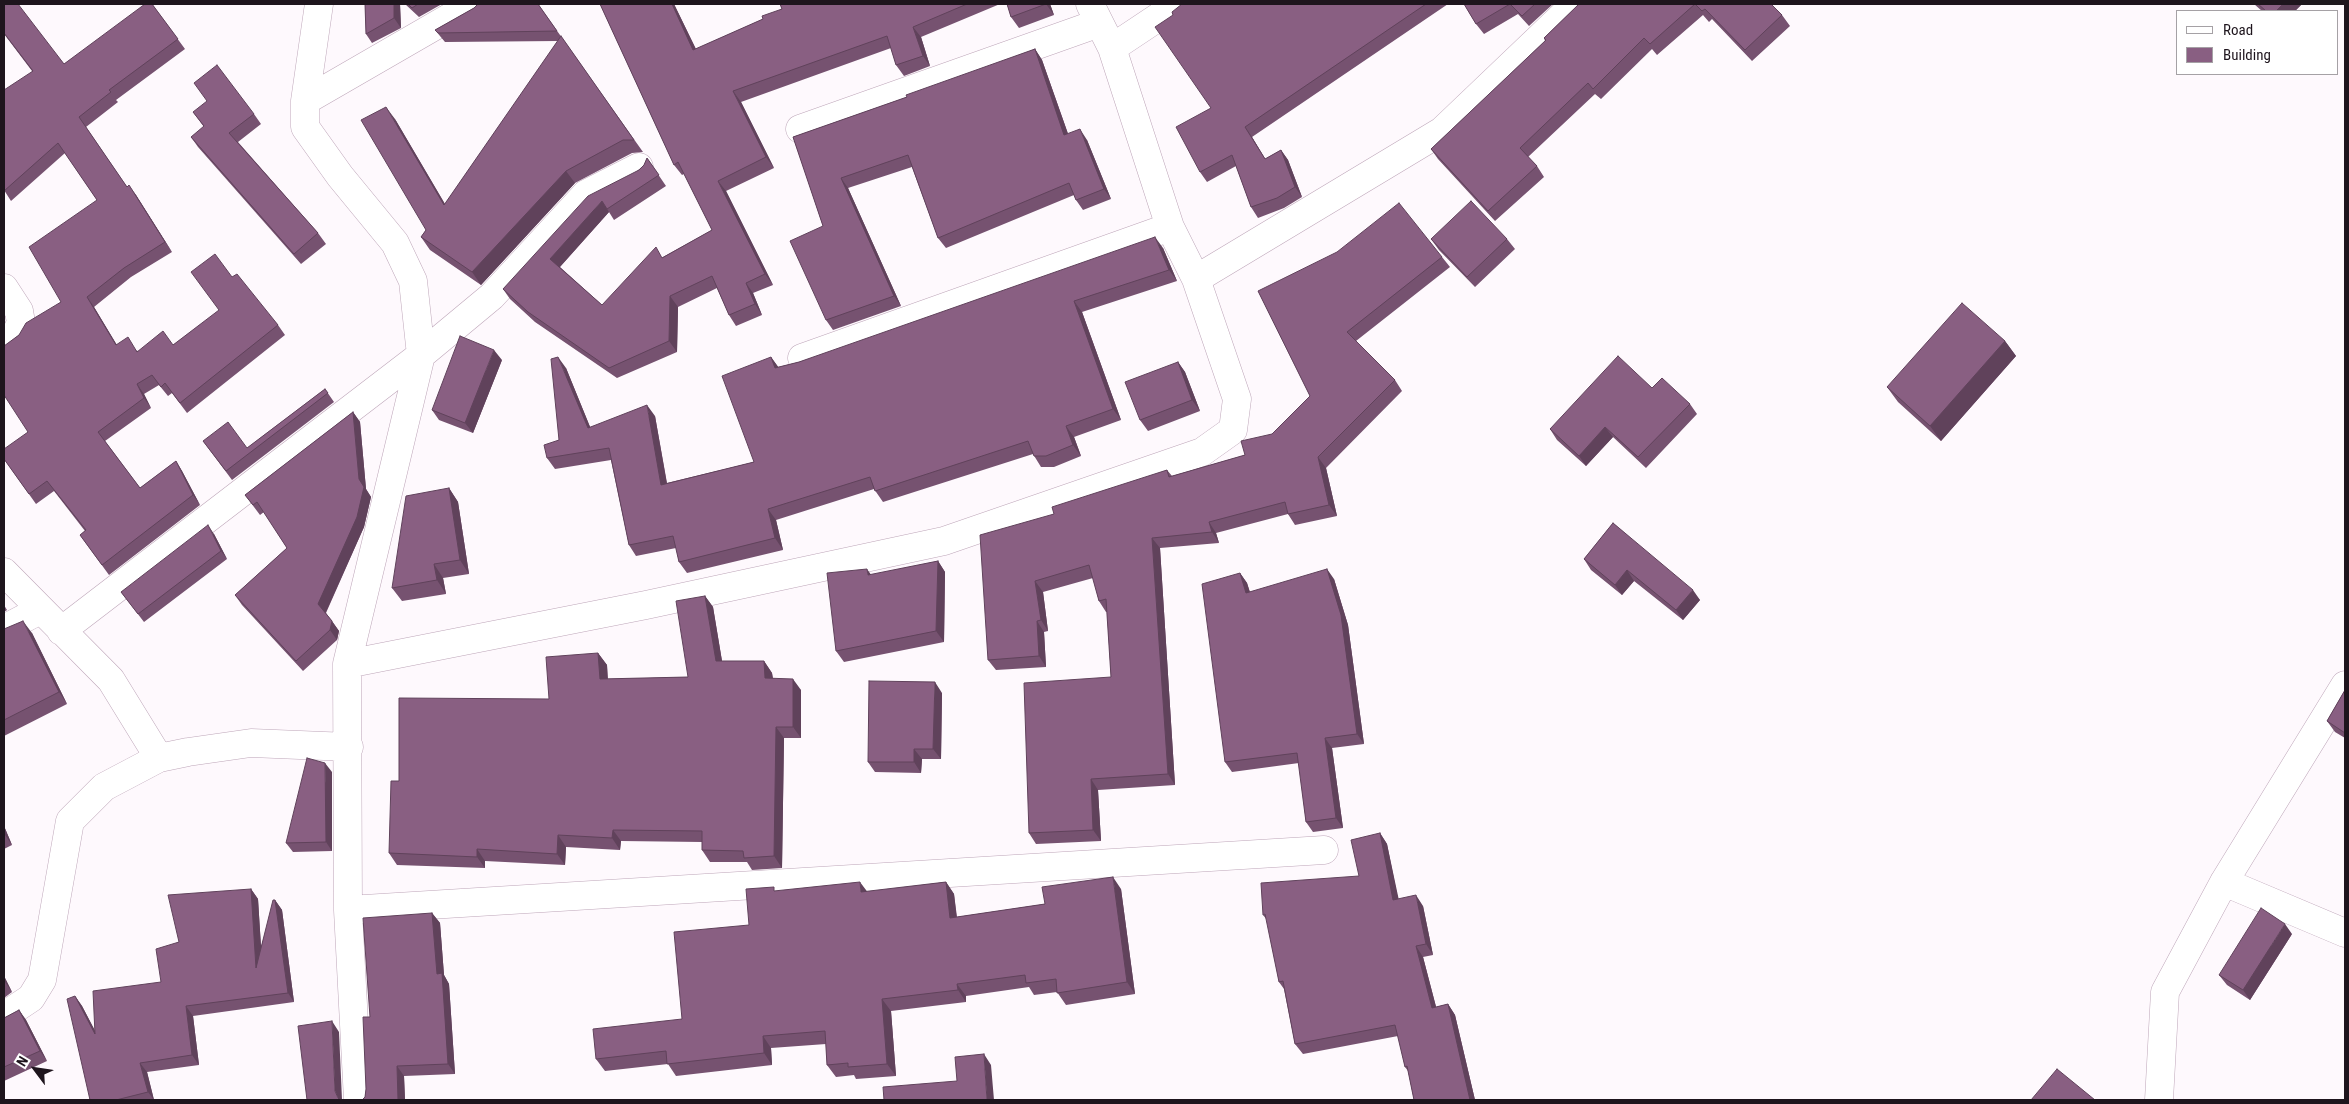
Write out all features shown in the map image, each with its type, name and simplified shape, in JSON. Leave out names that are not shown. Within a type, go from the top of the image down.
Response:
[{"type":"street","points":[[319,4],[305,100],[305,126],[340,176],[395,243],[413,281],[421,354],[347,664],[349,747],[348,910],[358,1100]]},
{"type":"street","points":[[305,100],[473,4]]},
{"type":"street","points":[[1112,48],[1178,4]]},
{"type":"street","points":[[1196,279],[1442,131],[1575,4]]},
{"type":"street","points":[[347,664],[636,607],[944,541],[1202,452],[1233,430],[1237,399],[1196,279],[1170,227],[1112,48],[1095,13],[800,129]]},
{"type":"street","points":[[61,631],[421,354],[492,296],[586,194],[639,167]]},
{"type":"street","points":[[802,358],[1170,227]]},
{"type":"street","points":[[4,288],[19,310],[21,323],[16,333],[4,342]]},
{"type":"street","points":[[4,572],[111,680],[159,758]]},
{"type":"street","points":[[4,629],[40,610]]},
{"type":"street","points":[[2159,1100],[2165,992],[2224,882],[2345,685]]},
{"type":"street","points":[[4,1016],[31,998],[42,980],[70,822],[104,787],[159,758],[251,743],[349,747]]},
{"type":"street","points":[[348,910],[1324,850]]},
{"type":"street","points":[[2224,882],[2345,933]]},
{"type":"building","points":[[4,4],[18,4],[64,64],[145,4],[152,4],[178,39],[109,90],[111,92],[79,117],[127,187],[129,185],[165,242],[124,268],[87,297],[116,345],[128,337],[137,352],[163,331],[173,345],[219,310],[191,272],[215,254],[232,277],[237,274],[278,325],[180,403],[165,383],[161,387],[152,375],[137,384],[144,398],[98,432],[140,488],[176,461],[193,495],[102,565],[80,535],[86,530],[47,481],[29,494],[4,459],[4,449],[28,432],[4,395],[4,346],[19,335],[26,323],[61,302],[29,247],[97,200],[58,143],[4,191],[4,90],[33,71],[4,33]]},
{"type":"building","points":[[365,4],[394,4],[394,18],[366,34]]},
{"type":"building","points":[[408,4],[418,4],[412,8]]},
{"type":"building","points":[[478,4],[538,4],[557,31],[438,33],[435,30]]},
{"type":"building","points":[[600,4],[672,4],[693,50],[763,19],[762,16],[782,9],[780,4],[967,4],[913,27],[923,56],[896,65],[887,36],[733,91],[766,157],[718,181],[765,274],[746,283],[755,304],[729,315],[712,276],[670,296],[669,341],[609,368],[528,312],[503,289],[588,196],[639,170],[647,158],[659,175],[607,209],[602,201],[550,259],[602,305],[656,247],[662,258],[712,230],[678,162],[674,165]]},
{"type":"building","points":[[1007,4],[1046,4],[1011,17]]},
{"type":"building","points":[[1182,4],[1426,4],[1245,127],[1265,159],[1281,150],[1295,187],[1277,198],[1251,207],[1232,155],[1200,172],[1176,127],[1211,108],[1155,27],[1173,15],[1172,12]]},
{"type":"building","points":[[1464,4],[1510,4],[1476,24]]},
{"type":"building","points":[[1510,4],[1535,4],[1522,16]]},
{"type":"building","points":[[1579,4],[1695,4],[1650,44],[1644,38],[1593,89],[1588,83],[1520,148],[1537,166],[1488,211],[1431,149],[1546,40],[1544,38]]},
{"type":"building","points":[[1695,4],[1771,4],[1782,15],[1745,50],[1705,9],[1702,11]]},
{"type":"building","points":[[2258,4],[2283,4],[2277,10],[2265,10]]},
{"type":"building","points":[[561,36],[634,140],[623,140],[566,171],[472,272],[421,237],[426,230],[361,120],[386,107],[444,205]]},
{"type":"building","points":[[1035,49],[1064,135],[1080,129],[1104,189],[1076,200],[1069,183],[938,238],[908,155],[841,178],[894,296],[826,320],[790,241],[823,226],[793,137]]},
{"type":"building","points":[[217,65],[254,114],[229,133],[318,233],[294,254],[191,137],[204,126],[193,112],[207,101],[194,83]]},
{"type":"building","points":[[1471,201],[1507,239],[1467,277],[1431,239]]},
{"type":"building","points":[[1399,203],[1442,257],[1347,332],[1395,380],[1318,457],[1329,505],[1288,514],[1285,502],[1209,522],[1212,532],[1152,538],[1168,774],[1091,779],[1093,830],[1029,833],[1024,683],[1111,677],[1106,599],[1099,601],[1089,565],[1035,581],[1041,620],[1037,621],[1039,656],[988,660],[980,535],[1054,514],[1052,507],[1167,470],[1169,477],[1245,455],[1241,441],[1272,434],[1310,396],[1258,291],[1337,252]]},
{"type":"building","points":[[1155,237],[1169,270],[1074,301],[1113,409],[1066,426],[1073,445],[1046,456],[1034,456],[1028,441],[875,491],[870,477],[768,509],[775,538],[679,562],[673,536],[629,545],[609,448],[547,458],[544,445],[559,440],[551,359],[558,357],[588,428],[647,405],[661,485],[754,462],[722,376],[771,357],[775,368],[799,362]]},
{"type":"building","points":[[1962,303],[2005,341],[1930,426],[1887,387]]},
{"type":"building","points":[[460,336],[494,350],[465,423],[432,410]]},
{"type":"building","points":[[1618,356],[1652,388],[1662,378],[1690,404],[1638,457],[1605,427],[1579,456],[1550,429]]},
{"type":"building","points":[[1178,362],[1192,400],[1140,420],[1125,382]]},
{"type":"building","points":[[325,389],[328,393],[226,471],[203,441],[228,422],[247,448]]},
{"type":"building","points":[[353,412],[359,479],[364,487],[357,517],[318,604],[332,621],[330,630],[296,661],[235,595],[287,548],[257,502],[253,505],[245,495]]},
{"type":"building","points":[[449,488],[460,560],[434,564],[437,580],[392,588],[406,496]]},
{"type":"building","points":[[1613,523],[1693,590],[1676,610],[1627,570],[1615,585],[1584,559]]},
{"type":"building","points":[[208,525],[221,551],[138,614],[121,592]]},
{"type":"building","points":[[938,561],[936,631],[836,651],[827,573],[867,569],[868,575]]},
{"type":"building","points":[[1327,569],[1341,615],[1357,734],[1325,738],[1336,818],[1306,822],[1297,753],[1225,762],[1202,584],[1240,573],[1246,593]]},
{"type":"building","points":[[705,596],[716,661],[764,661],[765,678],[793,679],[793,727],[776,727],[774,856],[744,858],[743,851],[702,850],[702,831],[613,830],[612,838],[558,835],[557,854],[477,849],[477,857],[389,853],[391,781],[399,781],[399,698],[549,699],[546,657],[598,653],[600,679],[688,677],[676,601]]},
{"type":"building","points":[[23,621],[59,692],[4,720],[4,629]]},
{"type":"building","points":[[869,681],[935,682],[933,749],[914,749],[914,762],[868,762]]},
{"type":"building","points":[[2345,690],[2345,733],[2327,721]]},
{"type":"building","points":[[307,758],[325,763],[326,842],[286,843]]},
{"type":"building","points":[[1380,833],[1393,900],[1416,895],[1426,944],[1416,946],[1432,1008],[1448,1004],[1470,1100],[1414,1100],[1407,1066],[1405,1067],[1395,1025],[1295,1044],[1283,981],[1279,982],[1265,914],[1263,915],[1261,883],[1359,876],[1351,840]]},
{"type":"building","points":[[1113,877],[1127,982],[1057,993],[1056,979],[1026,983],[1025,975],[957,984],[958,990],[882,999],[887,1064],[848,1067],[848,1063],[827,1065],[825,1031],[763,1036],[764,1053],[667,1064],[666,1051],[596,1059],[593,1029],[682,1019],[674,932],[749,925],[746,889],[774,887],[774,891],[860,882],[861,892],[946,882],[950,918],[1045,904],[1042,887]]},
{"type":"building","points":[[251,889],[256,968],[273,900],[275,900],[288,993],[186,1006],[192,1055],[140,1063],[148,1092],[116,1100],[90,1100],[67,999],[75,996],[95,1034],[93,991],[161,982],[156,949],[179,942],[168,895]]},
{"type":"building","points":[[2261,908],[2285,924],[2243,990],[2219,975]]},
{"type":"building","points":[[432,913],[437,974],[442,973],[448,1064],[397,1066],[398,1100],[362,1100],[365,1097],[366,1089],[363,1017],[370,1017],[363,918]]},
{"type":"building","points":[[19,1010],[40,1051],[4,1067],[4,1018]]},
{"type":"building","points":[[332,1021],[335,1091],[340,1100],[307,1100],[298,1026]]},
{"type":"building","points":[[984,1054],[987,1100],[884,1100],[883,1087],[957,1081],[955,1057]]},
{"type":"building","points":[[2057,1069],[2095,1100],[2031,1100]]}]
